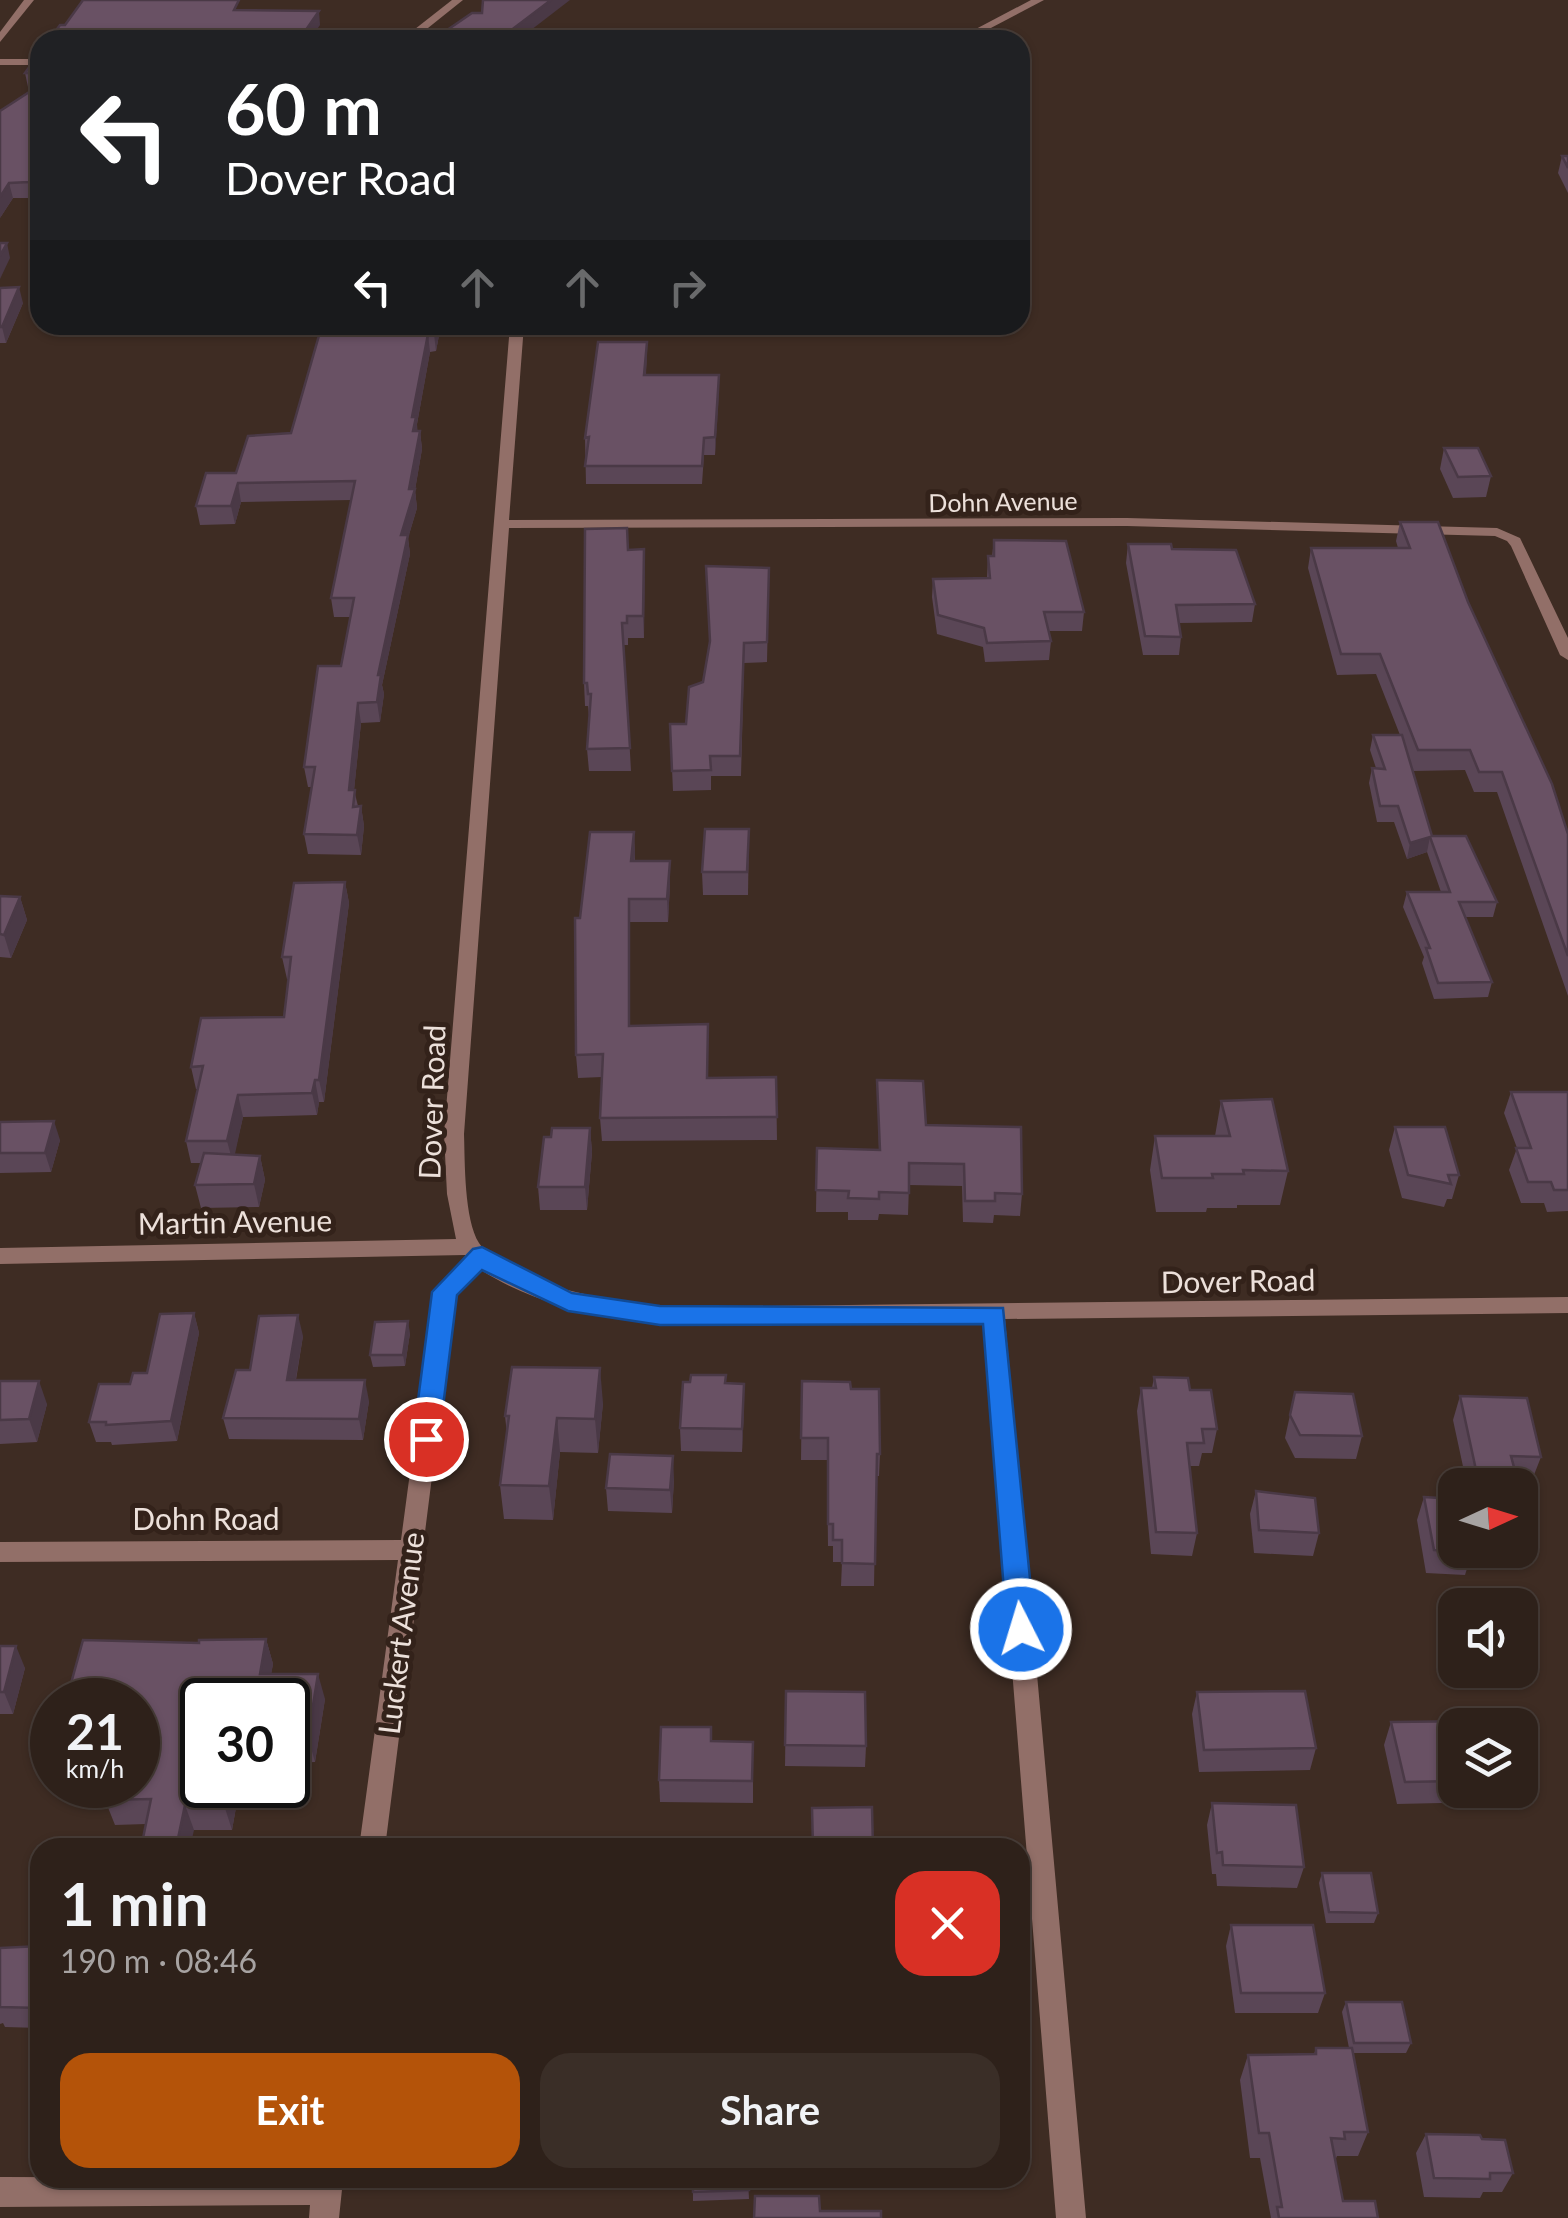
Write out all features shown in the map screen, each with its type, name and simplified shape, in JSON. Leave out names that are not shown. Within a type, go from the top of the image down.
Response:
[{"type":"street","points":[[0,38],[29,0]]},
{"type":"street","points":[[419,30],[458,0]]},
{"type":"street","points":[[980,30],[1039,0]]},
{"type":"street","points":[[0,62],[30,62]]},
{"type":"street","name":"Dover Road","points":[[516,335],[454,1134],[454,1176],[476,1252],[497,1269],[568,1301],[660,1316],[1568,1304]]},
{"type":"street","name":"Dohn Avenue","points":[[500,524],[1127,522],[1480,530],[1505,534],[1518,546],[1568,655]]},
{"type":"street","name":"Martin Avenue","points":[[0,1256],[476,1252]]},
{"type":"street","name":"Luckert Avenue","points":[[373,1838],[445,1292],[476,1252]]},
{"type":"street","points":[[994,1314],[1072,2218]]},
{"type":"street","name":"Dohn Road","points":[[0,1552],[412,1550]]},
{"type":"street","points":[[0,2192],[327,2195]]},
{"type":"building","points":[[83,0],[239,0],[234,10],[319,11],[306,30],[56,30],[65,25]]},
{"type":"building","points":[[483,0],[551,0],[511,30],[447,30],[472,13],[482,13]]},
{"type":"building","points":[[30,92],[30,180],[9,183],[0,197],[0,111]]},
{"type":"building","points":[[19,287],[2,327],[0,327],[0,288]]},
{"type":"building","points":[[319,335],[428,335],[412,417],[416,417],[413,431],[420,431],[409,489],[415,489],[401,535],[408,535],[378,675],[377,702],[358,703],[349,790],[355,790],[353,807],[361,806],[357,835],[304,834],[315,767],[304,767],[318,666],[341,666],[354,598],[331,598],[355,481],[238,483],[231,506],[196,506],[206,473],[236,473],[248,436],[291,433]]},
{"type":"building","points":[[598,342],[647,342],[644,375],[719,375],[715,437],[704,438],[702,466],[585,466]]},
{"type":"building","points":[[1444,448],[1478,448],[1491,476],[1458,477]]},
{"type":"building","points":[[1400,522],[1438,522],[1468,602],[1552,784],[1568,834],[1568,956],[1502,772],[1479,772],[1470,750],[1418,750],[1380,654],[1341,654],[1311,548],[1410,548]]},
{"type":"building","points":[[627,528],[628,550],[644,549],[643,616],[627,616],[627,623],[622,623],[630,748],[587,749],[591,694],[584,683],[585,529]]},
{"type":"building","points":[[994,540],[1066,541],[1084,612],[1044,612],[1051,641],[987,643],[984,628],[938,615],[933,579],[990,578],[988,556],[994,556]]},
{"type":"building","points":[[1128,544],[1236,550],[1255,604],[1176,605],[1181,637],[1145,636]]},
{"type":"building","points":[[706,566],[769,568],[767,642],[744,643],[740,756],[710,756],[711,770],[672,771],[670,724],[686,724],[689,687],[703,682],[710,641]]},
{"type":"building","points":[[1373,735],[1402,735],[1432,836],[1466,836],[1497,902],[1459,902],[1492,982],[1438,983],[1426,948],[1430,948],[1407,892],[1450,892],[1430,837],[1410,843],[1398,806],[1380,806],[1372,768],[1385,769]]},
{"type":"building","points":[[705,829],[749,829],[747,872],[702,872]]},
{"type":"building","points":[[590,832],[634,832],[631,861],[670,861],[667,899],[629,899],[629,1026],[708,1024],[707,1078],[776,1077],[777,1117],[600,1118],[603,1054],[576,1055],[575,918],[580,918]]},
{"type":"building","points":[[345,882],[319,1080],[315,1080],[312,1093],[238,1095],[227,1141],[186,1141],[203,1066],[191,1067],[201,1018],[284,1017],[291,957],[282,957],[294,883]]},
{"type":"building","points":[[0,896],[20,897],[4,935],[0,934]]},
{"type":"building","points":[[877,1080],[923,1081],[926,1125],[1021,1127],[1022,1194],[995,1193],[995,1201],[965,1201],[964,1164],[909,1163],[909,1193],[879,1192],[879,1199],[848,1198],[849,1191],[816,1190],[817,1148],[880,1150]]},
{"type":"building","points":[[1511,1092],[1568,1092],[1568,1190],[1554,1190],[1551,1182],[1528,1182],[1516,1148],[1531,1148]]},
{"type":"building","points":[[1272,1099],[1288,1171],[1243,1170],[1244,1174],[1212,1174],[1213,1178],[1162,1178],[1155,1136],[1230,1136],[1221,1101]]},
{"type":"building","points":[[54,1121],[45,1153],[0,1153],[0,1122]]},
{"type":"building","points":[[1395,1127],[1445,1127],[1459,1175],[1448,1175],[1451,1184],[1408,1175]]},
{"type":"building","points":[[552,1128],[590,1128],[585,1187],[538,1187],[544,1137],[551,1137]]},
{"type":"building","points":[[204,1153],[260,1156],[254,1184],[195,1185]]},
{"type":"building","points":[[194,1313],[171,1421],[106,1425],[89,1422],[99,1384],[130,1384],[133,1373],[147,1373],[160,1314]]},
{"type":"building","points":[[298,1315],[287,1380],[365,1380],[359,1419],[223,1418],[236,1370],[250,1370],[259,1316]]},
{"type":"building","points":[[408,1321],[403,1355],[370,1355],[375,1322]]},
{"type":"building","points":[[512,1367],[600,1368],[595,1419],[557,1418],[549,1486],[500,1485]]},
{"type":"building","points":[[691,1375],[726,1375],[725,1383],[744,1384],[742,1429],[680,1428],[683,1382],[690,1382]]},
{"type":"building","points":[[1154,1377],[1188,1378],[1190,1390],[1211,1390],[1217,1429],[1202,1429],[1204,1443],[1187,1443],[1197,1533],[1156,1532],[1141,1388],[1156,1388]]},
{"type":"building","points":[[0,1381],[39,1381],[29,1419],[0,1420]]},
{"type":"building","points":[[802,1381],[850,1382],[851,1389],[879,1389],[875,1564],[842,1563],[842,1540],[833,1540],[833,1524],[828,1524],[828,1438],[801,1438]]},
{"type":"building","points":[[1295,1392],[1353,1394],[1362,1436],[1300,1435],[1290,1415]]},
{"type":"building","points":[[1460,1396],[1527,1398],[1541,1457],[1511,1456],[1514,1468],[1476,1468]]},
{"type":"building","points":[[610,1454],[673,1456],[670,1490],[606,1488]]},
{"type":"building","points":[[1256,1491],[1315,1498],[1319,1533],[1259,1530]]},
{"type":"building","points":[[1424,1497],[1438,1498],[1438,1550],[1434,1550]]},
{"type":"building","points":[[266,1639],[260,1674],[318,1674],[310,1724],[310,1678],[180,1678],[180,1808],[184,1808],[178,1838],[143,1838],[149,1808],[160,1808],[160,1678],[72,1678],[83,1640],[199,1643]]},
{"type":"building","points":[[0,1646],[16,1646],[4,1692],[0,1692]]},
{"type":"building","points":[[786,1691],[865,1692],[866,1746],[785,1745]]},
{"type":"building","points":[[1305,1691],[1316,1748],[1204,1750],[1197,1692]]},
{"type":"building","points":[[1438,1721],[1438,1781],[1405,1782],[1391,1722]]},
{"type":"building","points":[[661,1727],[711,1727],[711,1741],[753,1742],[752,1781],[659,1780]]},
{"type":"building","points":[[1212,1803],[1296,1805],[1304,1867],[1223,1865],[1222,1852],[1217,1853]]},
{"type":"building","points":[[872,1807],[873,1838],[813,1838],[812,1808]]},
{"type":"building","points":[[1322,1873],[1371,1873],[1378,1913],[1329,1912]]},
{"type":"building","points":[[1231,1925],[1313,1925],[1325,1993],[1241,1993]]},
{"type":"building","points":[[30,1946],[30,2008],[0,2007],[0,1948]]},
{"type":"building","points":[[1346,2002],[1402,2002],[1411,2043],[1354,2043]]},
{"type":"building","points":[[1316,2048],[1352,2048],[1368,2132],[1344,2132],[1345,2139],[1331,2138],[1343,2201],[1375,2201],[1378,2218],[1279,2218],[1277,2207],[1282,2207],[1269,2133],[1259,2133],[1248,2055],[1316,2054]]},
{"type":"building","points":[[1426,2134],[1480,2135],[1482,2139],[1505,2140],[1513,2173],[1490,2173],[1490,2179],[1434,2178]]},
{"type":"building","points":[[693,2188],[749,2190],[693,2192]]},
{"type":"building","points":[[755,2196],[819,2196],[820,2211],[881,2211],[881,2218],[754,2218]]},
{"type":"route","points":[[426,1439],[445,1292],[482,1256],[497,1269],[568,1301],[660,1316],[994,1314],[1021,1629]]}]
